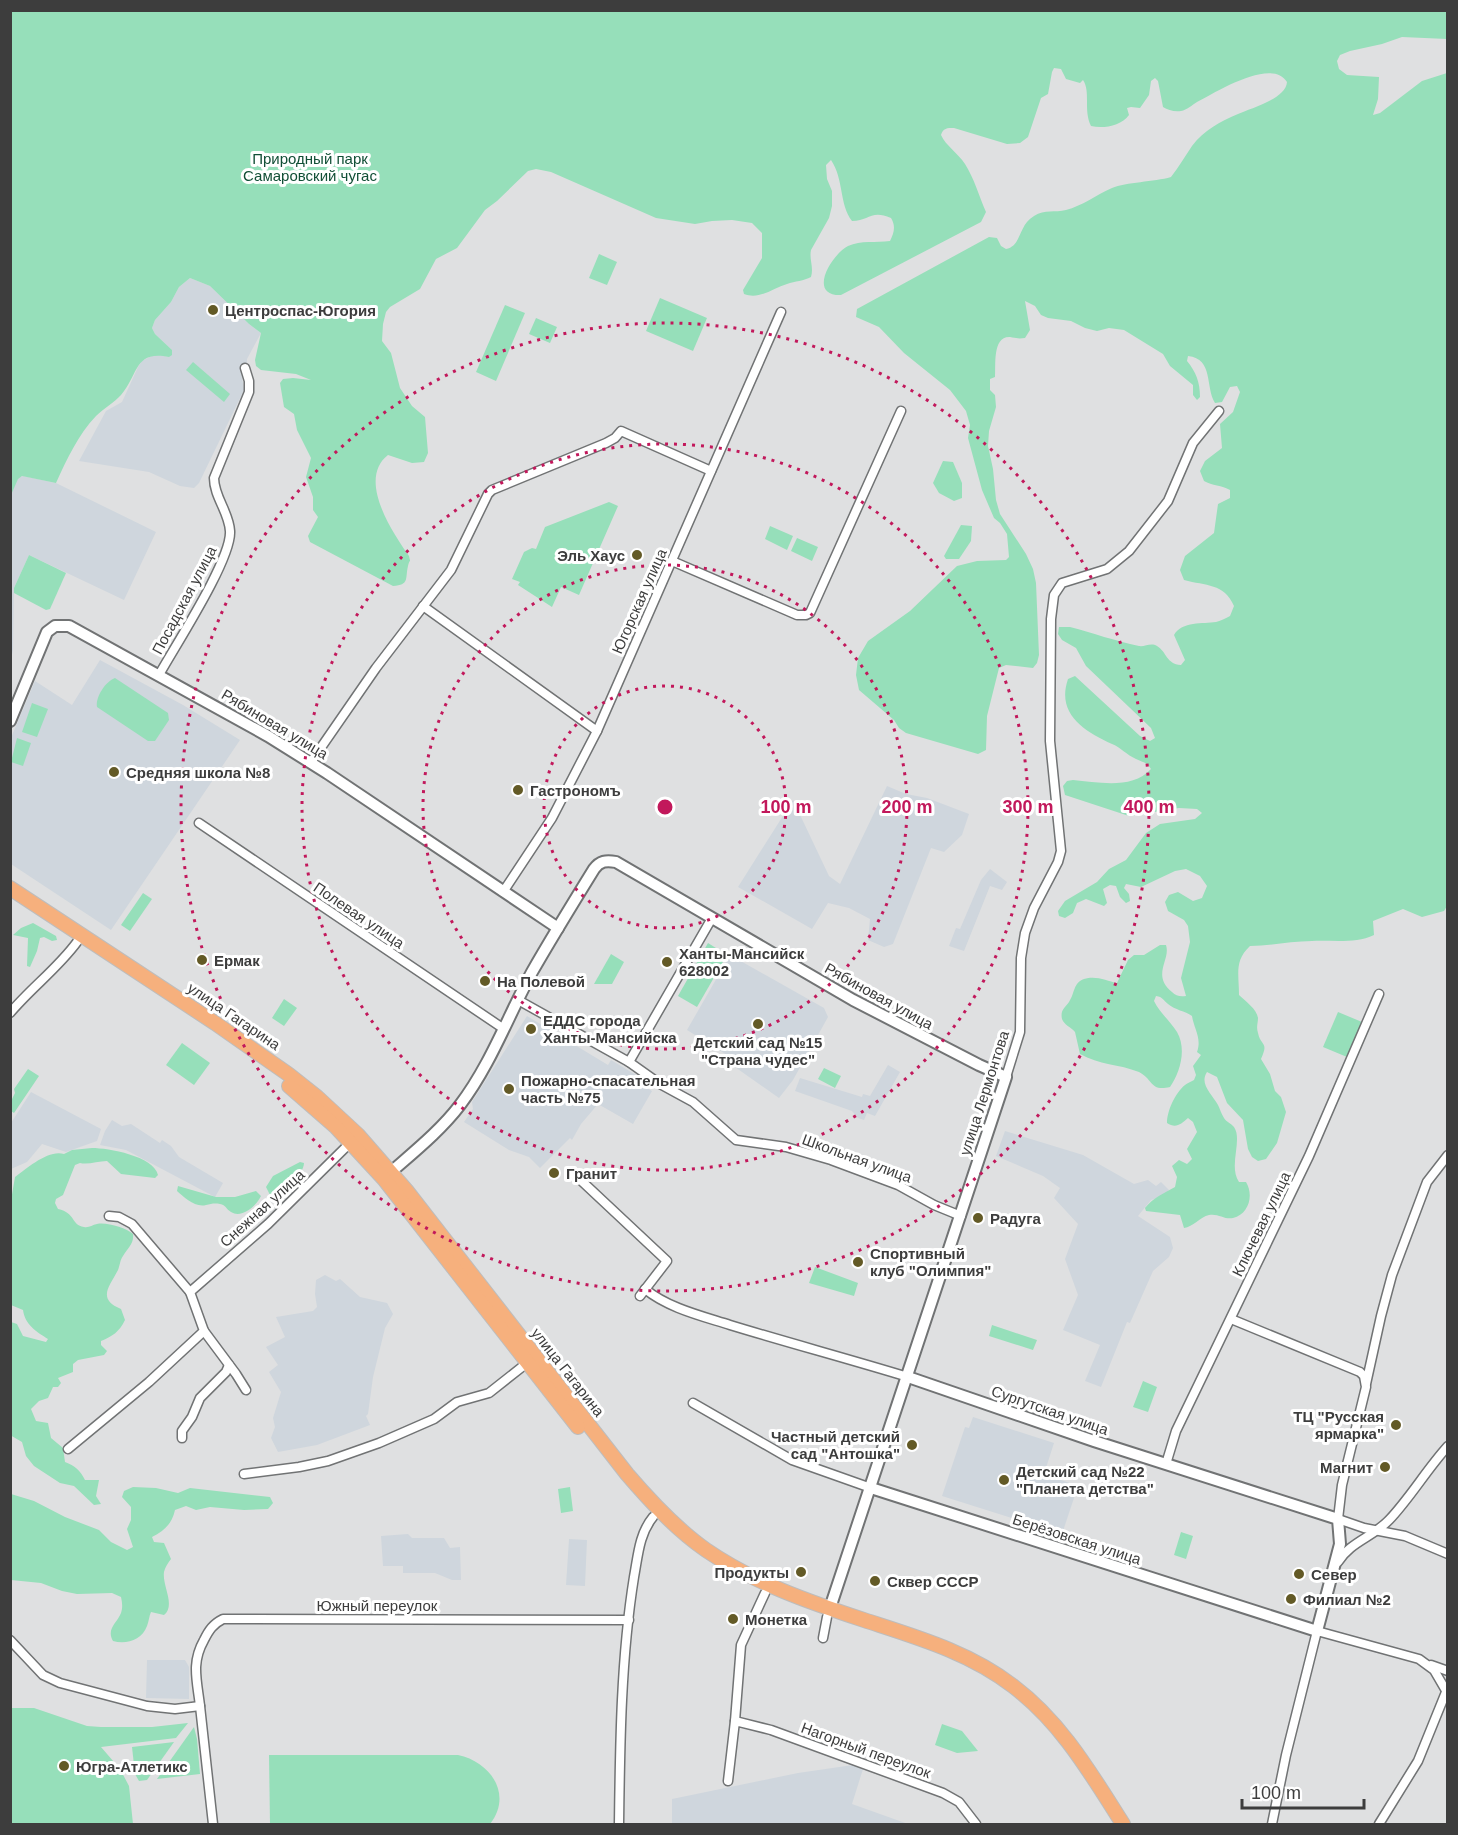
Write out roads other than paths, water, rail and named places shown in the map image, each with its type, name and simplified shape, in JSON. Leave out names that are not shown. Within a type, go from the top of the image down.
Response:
[{"type":"main road","name":"улица Гагарина","points":[[10,888],[213,1027],[288,1074],[317,1097],[388,1176],[605,1454],[679,1541],[737,1579],[765,1593],[935,1643],[969,1659],[1013,1685],[1041,1710],[1073,1747],[1123,1824]]},
{"type":"main road","name":"улица Гагарина","points":[[10,898],[80,938]]},
{"type":"main road","name":"улица Гагарина","points":[[656,1513],[734,1568],[828,1613],[950,1659],[980,1674],[1007,1692],[1056,1738],[1113,1824]]},
{"type":"street","name":"Югорская улица","points":[[503,892],[552,818],[597,731],[782,312]]},
{"type":"street","name":"Посадская улица","points":[[159,675],[205,593],[229,542],[228,522],[215,490],[214,478],[249,392],[249,381],[245,368]]},
{"type":"street","points":[[672,561],[797,615],[810,613],[902,411]]},
{"type":"street","name":"улица Лермонтова","points":[[828,1613],[908,1377],[1020,1032],[1021,958],[1025,933],[1034,908],[1058,862],[1061,851],[1050,741],[1051,619],[1054,595],[1062,583],[1107,569],[1129,551],[1168,501],[1193,443],[1219,411]]},
{"type":"street","points":[[310,762],[354,698],[451,570],[488,494],[497,486],[606,443],[621,431],[711,471]]},
{"type":"street","points":[[423,606],[597,731]]},
{"type":"street","name":"Рябиновая улица","points":[[10,721],[44,636],[50,628],[55,626],[69,627],[268,735],[558,928],[594,869],[602,862],[616,862],[863,1006],[1006,1077]]},
{"type":"street","name":"Полевая улица","points":[[199,823],[504,1029]]},
{"type":"street","points":[[518,1000],[629,1062],[712,918]]},
{"type":"street","points":[[388,1176],[457,1109],[471,1089],[558,928]]},
{"type":"street","points":[[10,1013],[30,990],[66,957],[80,938]]},
{"type":"street","name":"Ключевая улица","points":[[1166,1464],[1176,1431],[1309,1156],[1379,994]]},
{"type":"street","name":"Школьная улица","points":[[629,1062],[660,1084],[700,1106],[736,1140],[774,1145],[831,1160],[898,1185],[934,1205],[961,1216]]},
{"type":"street","name":"Снежная улица","points":[[190,1292],[268,1224],[354,1139]]},
{"type":"street","points":[[1272,1824],[1289,1739],[1341,1540],[1338,1519],[1341,1492],[1381,1316],[1392,1275],[1427,1182],[1448,1155]]},
{"type":"street","name":"Сургутская улица","points":[[572,1172],[667,1261],[643,1293],[711,1318],[808,1349],[908,1377],[1338,1519],[1405,1536],[1448,1554]]},
{"type":"street","points":[[109,1216],[119,1217],[132,1224],[190,1292],[204,1331],[246,1390]]},
{"type":"street","points":[[1231,1319],[1271,1337],[1354,1368],[1364,1376],[1366,1387]]},
{"type":"street","points":[[68,1449],[149,1382],[204,1331]]},
{"type":"street","points":[[244,1474],[321,1463],[379,1443],[434,1419],[457,1402],[489,1392],[531,1360]]},
{"type":"street","points":[[182,1438],[182,1431],[192,1417],[200,1398],[226,1372],[229,1365]]},
{"type":"street","name":"Берёзовская улица","points":[[693,1403],[792,1460],[871,1488],[1317,1631],[1407,1654],[1448,1671]]},
{"type":"street","points":[[1334,1567],[1349,1548],[1389,1520],[1448,1446]]},
{"type":"street","points":[[619,1824],[622,1711],[628,1620],[640,1544],[645,1530],[656,1513]]},
{"type":"street","points":[[728,1781],[741,1645],[765,1593]]},
{"type":"street","points":[[823,1638],[828,1613]]},
{"type":"street","name":"Южный переулок","points":[[213,1824],[195,1666],[196,1655],[211,1627],[223,1619],[628,1620]]},
{"type":"street","points":[[10,1640],[43,1675],[60,1683],[147,1706],[175,1709],[200,1706]]},
{"type":"street","points":[[1379,1824],[1418,1761],[1447,1693],[1434,1670],[1427,1663]]},
{"type":"street","name":"Нагорный переулок","points":[[735,1721],[771,1730],[943,1793],[959,1802],[976,1824]]},
{"type":"place","name":"Центроспас-Югория","points":[[213,310]]},
{"type":"place","name":"Эль Хаус","points":[[637,555]]},
{"type":"place","name":"Средняя школа №8","points":[[114,772]]},
{"type":"place","name":"Гастрономъ","points":[[518,790]]},
{"type":"place","name":"Ермак","points":[[202,960]]},
{"type":"place","name":"Ханты-Мансийск 628002","points":[[667,962]]},
{"type":"place","name":"На Полевой","points":[[485,981]]},
{"type":"place","name":"Детский сад №15 \"Страна чудес\"","points":[[758,1024]]},
{"type":"place","name":"ЕДДС города Ханты-Мансийска","points":[[531,1029]]},
{"type":"place","name":"Пожарно-спасательная часть №75","points":[[509,1089]]},
{"type":"place","name":"Гранит","points":[[554,1173]]},
{"type":"place","name":"Радуга","points":[[978,1218]]},
{"type":"place","name":"Спортивный клуб \"Олимпия\"","points":[[858,1262]]},
{"type":"place","name":"ТЦ \"Русская ярмарка\"","points":[[1396,1425]]},
{"type":"place","name":"Частный детский сад \"Антошка\"","points":[[912,1445]]},
{"type":"place","name":"Магнит","points":[[1385,1467]]},
{"type":"place","name":"Детский сад №22 \"Планета детства\"","points":[[1004,1480]]},
{"type":"place","name":"Продукты","points":[[801,1572]]},
{"type":"place","name":"Север","points":[[1299,1574]]},
{"type":"place","name":"Сквер СССР","points":[[875,1581]]},
{"type":"place","name":"Филиал №2","points":[[1291,1599]]},
{"type":"place","name":"Монетка","points":[[733,1619]]},
{"type":"place","name":"Югра-Атлетикс","points":[[64,1766]]},
{"type":"park label","name":"Природный парк Самаровский чугас","points":[[310,166]]}]
